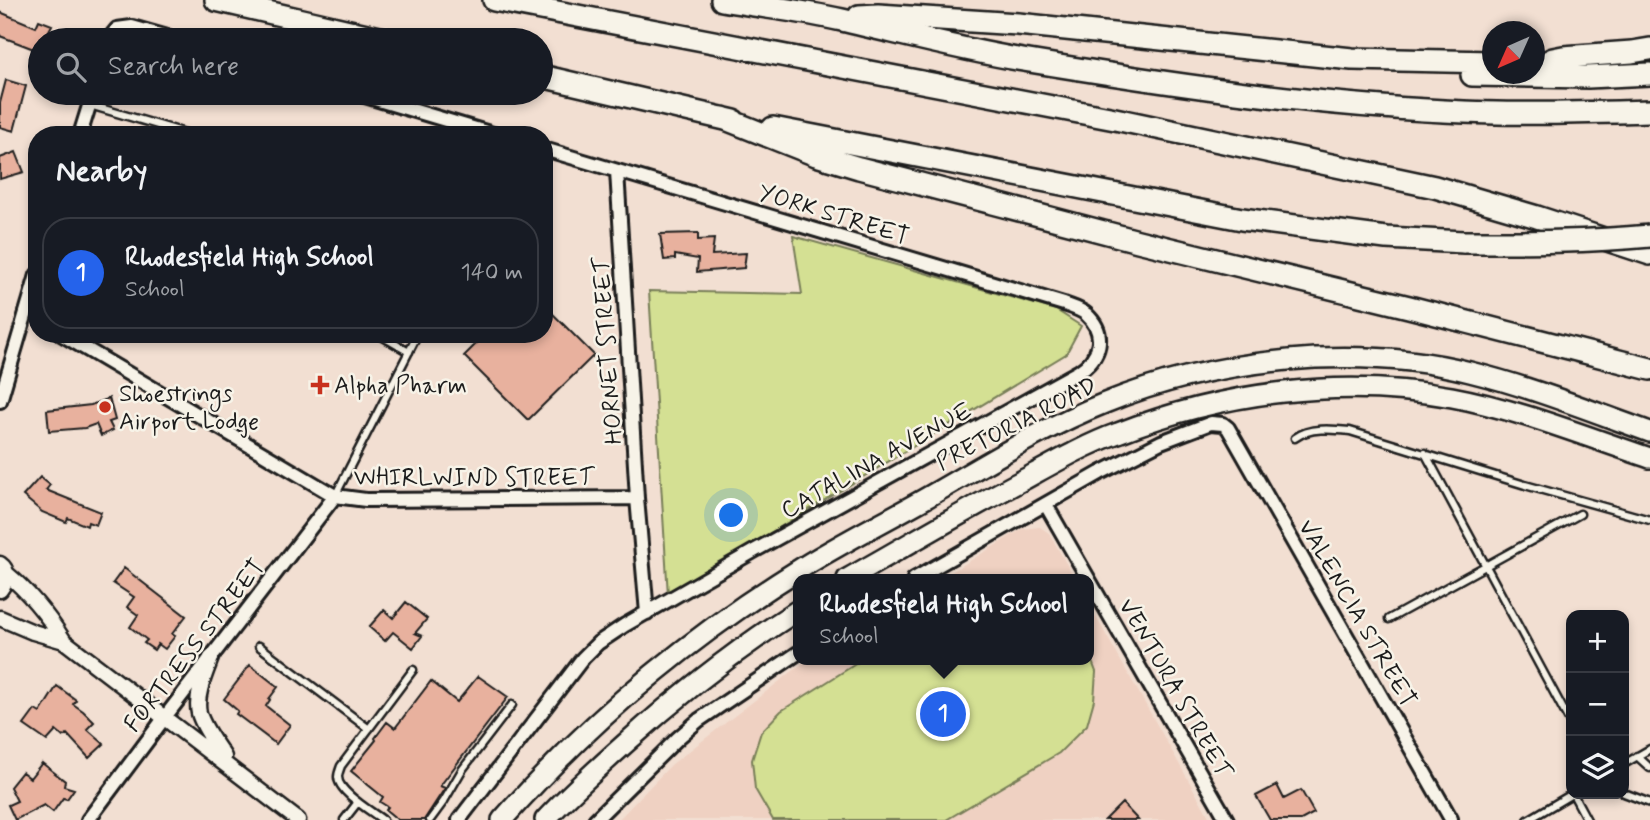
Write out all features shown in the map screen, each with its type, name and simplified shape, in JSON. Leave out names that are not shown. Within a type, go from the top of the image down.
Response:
[{"type":"highway","points":[[216,0],[336,28]]},
{"type":"highway","points":[[494,0],[1115,120],[1435,187],[1650,254]]},
{"type":"highway","points":[[722,0],[839,19],[915,38],[1021,59],[1321,102],[1510,114],[1650,111]]},
{"type":"highway","points":[[839,19],[878,15],[1018,24],[1352,60],[1482,62]]},
{"type":"highway","points":[[1545,61],[1563,57],[1650,49]]},
{"type":"highway","points":[[1352,60],[1412,72],[1588,77],[1650,75]]},
{"type":"highway","points":[[1545,64],[1569,66],[1650,60]]},
{"type":"highway","points":[[553,79],[723,118],[1242,219],[1385,238],[1464,242],[1532,242],[1650,236]]},
{"type":"highway","points":[[723,118],[816,155],[859,168],[1195,256],[1423,310],[1650,369]]},
{"type":"main road","name":"PRETORIA ROAD","points":[[502,820],[559,758],[612,709],[741,607],[797,571],[1052,428],[1104,403],[1151,387],[1197,373],[1280,361],[1327,358],[1393,360],[1468,371],[1511,383],[1650,432]]},
{"type":"main road","points":[[857,574],[986,499],[1077,451],[1176,413],[1263,394],[1328,389],[1382,389],[1452,397],[1528,417],[1650,458]]},
{"type":"main road","points":[[545,820],[663,709],[758,635],[793,613]]},
{"type":"street","points":[[83,126],[90,105]]},
{"type":"street","points":[[395,105],[466,126]]},
{"type":"street","name":"YORK STREET","points":[[553,152],[1064,304],[1084,313],[1099,336]]},
{"type":"street","name":"HORNET STREET","points":[[617,171],[647,613]]},
{"type":"street","points":[[0,401],[28,304]]},
{"type":"street","name":"CATALINA AVENUE","points":[[458,820],[589,651],[609,635],[754,551],[1078,372],[1092,361],[1099,345],[1099,336]]},
{"type":"street","name":"WHIRLWIND STREET","points":[[76,343],[335,496],[366,500],[638,498]]},
{"type":"street","name":"VALENCIA STREET","points":[[1046,505],[1100,473],[1161,442],[1211,423],[1223,424],[1228,428],[1451,819]]},
{"type":"street","name":"FORTRESS STREET","points":[[88,820],[335,496]]},
{"type":"street","points":[[923,574],[1046,505]]},
{"type":"street","name":"VENTURA STREET","points":[[1046,505],[1086,574]]},
{"type":"street","points":[[0,590],[6,581],[3,564]]},
{"type":"street","points":[[3,564],[64,641],[298,820]]},
{"type":"street","name":"VENTURA STREET","points":[[1094,589],[1227,820]]},
{"type":"street","points":[[0,618],[64,641]]},
{"type":"street","points":[[595,820],[699,720],[793,656]]},
{"type":"street","points":[[211,659],[199,695],[199,713],[228,765]]},
{"type":"lane","points":[[109,105],[167,126]]},
{"type":"lane","points":[[394,343],[409,352]]},
{"type":"lane","points":[[335,496],[414,343]]},
{"type":"lane","points":[[1294,438],[1325,429],[1349,430],[1525,485],[1650,520]]},
{"type":"lane","points":[[1425,453],[1566,715]]},
{"type":"lane","points":[[1389,620],[1580,514]]},
{"type":"lane","points":[[259,646],[369,729]]},
{"type":"lane","points":[[383,820],[344,790],[340,785],[338,773],[413,670]]},
{"type":"lane","points":[[430,820],[462,770],[512,705]]},
{"type":"lane","points":[[1629,761],[1650,749]]},
{"type":"lane","points":[[1637,756],[1650,768]]},
{"type":"lane","points":[[1629,795],[1650,803]]},
{"type":"lane","points":[[1528,820],[1566,798]]},
{"type":"lane","points":[[1576,799],[1587,820]]},
{"type":"lane","points":[[344,820],[358,802]]},
{"type":"shaded area","points":[[1040,527],[1049,533],[1072,574],[948,574],[1022,529]]},
{"type":"shaded area","points":[[1094,614],[1211,820],[618,820],[671,765],[801,665],[1094,665]]},
{"type":"green space","points":[[793,236],[1056,310],[1081,326],[1066,354],[668,595],[649,291],[802,294]]},
{"type":"green space","points":[[854,665],[1093,665],[1096,672],[1094,700],[1087,725],[1059,753],[946,820],[773,820],[755,789],[752,760],[761,732],[781,711]]},
{"type":"building","points":[[0,12],[36,27],[39,20],[52,25],[50,28],[28,28],[28,47],[0,36]]},
{"type":"building","points":[[6,80],[26,86],[14,131],[0,127],[0,103]]},
{"type":"building","points":[[16,152],[24,172],[0,179],[0,158]]},
{"type":"building","points":[[698,233],[698,240],[714,239],[712,255],[746,253],[744,268],[697,272],[698,259],[675,255],[675,259],[664,260],[660,234]]},
{"type":"building","points":[[553,314],[594,355],[528,420],[464,356],[477,343],[553,343]]},
{"type":"building","points":[[109,398],[115,420],[109,422],[113,430],[101,436],[96,424],[85,428],[49,431],[47,410],[91,405]]},
{"type":"building","points":[[40,477],[50,485],[46,490],[101,512],[96,525],[88,522],[87,526],[68,518],[66,522],[42,512],[23,496]]},
{"type":"building","points":[[124,568],[186,616],[172,634],[175,636],[165,649],[158,644],[154,650],[144,643],[147,640],[130,627],[138,615],[127,607],[134,597],[113,583]]},
{"type":"building","points":[[406,602],[427,619],[415,633],[422,636],[413,648],[393,632],[385,641],[369,627],[384,610],[393,618]]},
{"type":"building","points":[[250,665],[278,687],[266,706],[290,725],[276,744],[236,714],[238,711],[224,699]]},
{"type":"building","points":[[478,676],[508,697],[440,786],[445,788],[424,820],[398,820],[386,810],[388,807],[380,802],[383,797],[351,771],[387,722],[395,728],[431,681],[457,702]]},
{"type":"building","points":[[57,686],[76,700],[73,704],[94,722],[87,729],[104,744],[89,758],[67,734],[63,737],[56,731],[47,741],[24,725],[35,710],[40,713]]},
{"type":"building","points":[[42,763],[65,781],[64,786],[74,789],[53,812],[44,805],[15,820],[8,805],[17,801],[10,787],[22,772],[30,778]]},
{"type":"building","points":[[1277,785],[1284,799],[1301,790],[1314,813],[1301,820],[1270,820],[1256,796]]},
{"type":"building","points":[[1122,803],[1138,820],[1105,820]]},
{"type":"place","name":"Alpha Pharm","points":[[320,385]]},
{"type":"place","name":"Shoestrings Airport Lodge","points":[[105,407]]},
{"type":"place","name":"Rhodesfield High School","points":[[943,714]]}]
